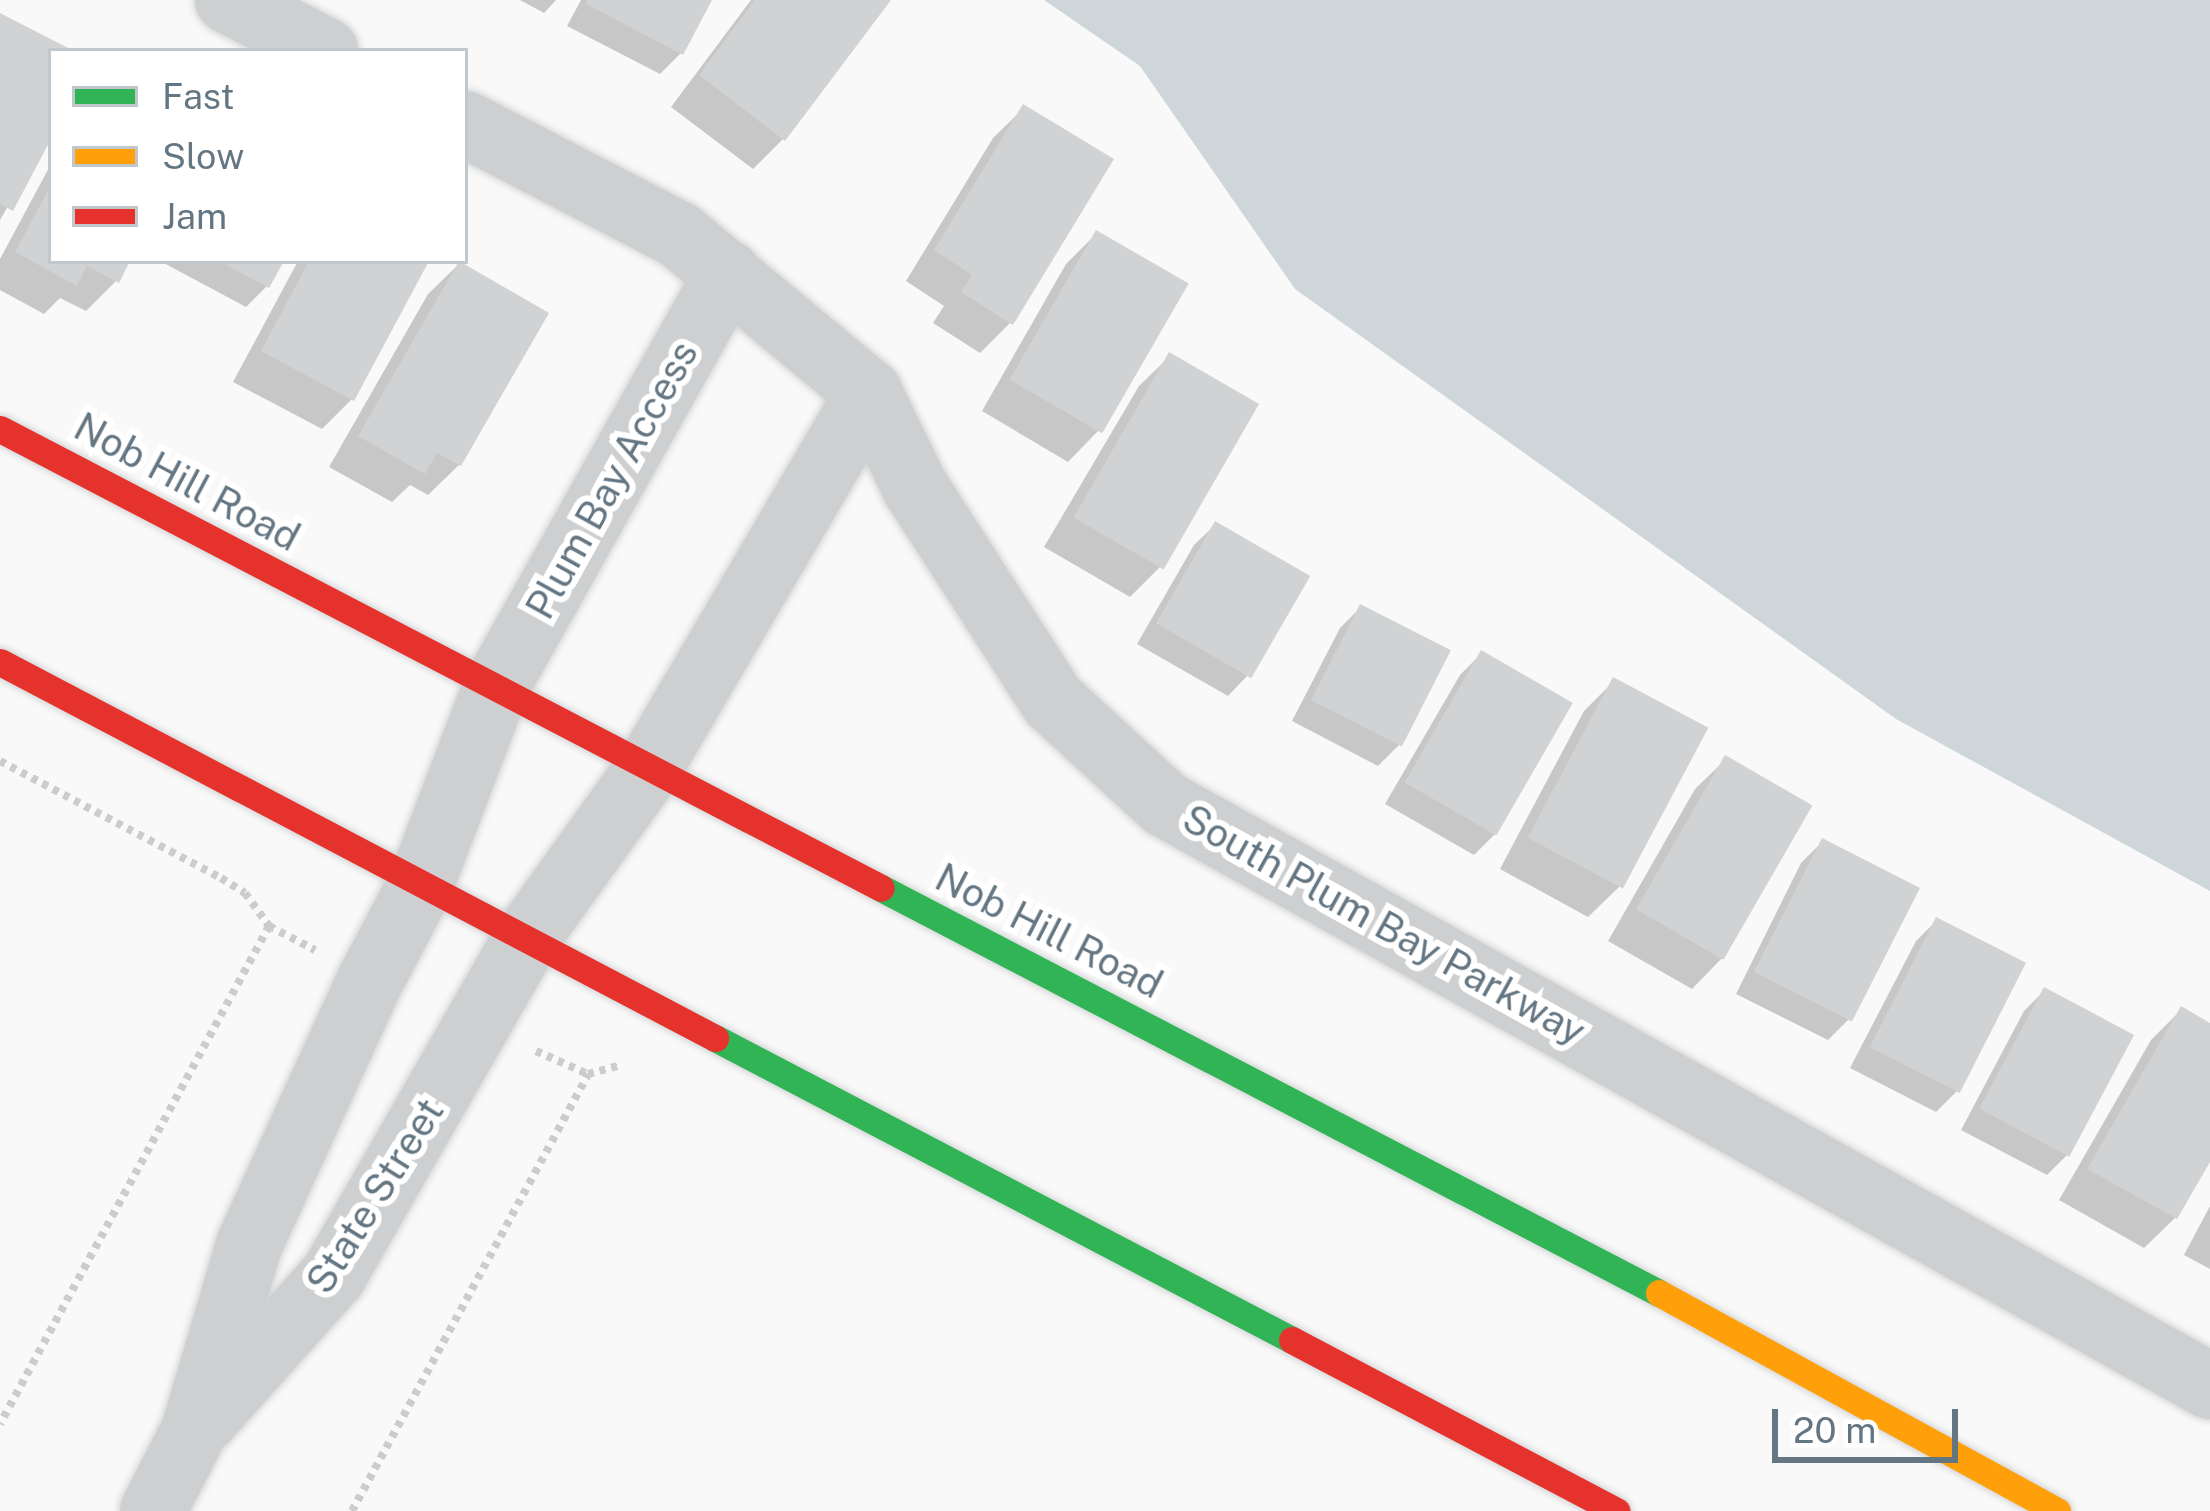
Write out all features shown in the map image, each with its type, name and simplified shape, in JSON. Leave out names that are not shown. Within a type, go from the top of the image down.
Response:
[{"type":"main road","name":"Nob Hill Road","points":[[0,429],[1734,1332],[2057,1511]]},
{"type":"main road","points":[[0,662],[1617,1511]]},
{"type":"street","points":[[228,0],[319,48]]},
{"type":"street","name":"South Plum Bay Parkway","points":[[468,126],[679,236],[869,393],[915,487],[1053,700],[1166,804],[2210,1386]]},
{"type":"street","name":"Plum Bay Access","points":[[420,886],[496,687],[728,274]]},
{"type":"street","points":[[649,768],[869,393]]},
{"type":"street","name":"State Street","points":[[194,1431],[333,1276],[526,939],[649,768]]},
{"type":"street","name":"State Street","points":[[153,1511],[194,1431],[249,1245],[370,979],[420,886]]},
{"type":"path","points":[[0,761],[221,878],[244,893],[269,926],[0,1424]]},
{"type":"path","points":[[352,1511],[588,1074],[613,1064],[628,1066]]},
{"type":"shaded area","points":[[1044,0],[2210,0],[2210,891],[1896,719],[1295,289],[1140,66]]},
{"type":"building","points":[[588,0],[712,0],[683,55],[586,4]]},
{"type":"building","points":[[755,0],[891,0],[785,141],[699,75]]},
{"type":"building","points":[[0,13],[68,48],[48,48],[48,145],[13,211],[0,204]]},
{"type":"building","points":[[1023,104],[1114,159],[1013,325],[961,292],[972,275],[934,250]]},
{"type":"building","points":[[48,191],[48,264],[128,264],[119,283],[87,266],[77,286],[15,252]]},
{"type":"building","points":[[1096,230],[1189,284],[1102,433],[1010,380]]},
{"type":"building","points":[[225,264],[282,264],[269,288]]},
{"type":"building","points":[[307,264],[427,264],[354,401],[261,351]]},
{"type":"building","points":[[457,264],[549,313],[461,466],[437,453],[425,474],[358,436]]},
{"type":"building","points":[[1169,352],[1259,404],[1164,569],[1074,517]]},
{"type":"building","points":[[1215,521],[1310,576],[1251,678],[1156,623]]},
{"type":"building","points":[[1360,604],[1451,650],[1402,747],[1311,700]]},
{"type":"building","points":[[1481,650],[1573,703],[1496,836],[1404,783]]},
{"type":"building","points":[[1613,677],[1708,728],[1623,888],[1528,838]]},
{"type":"building","points":[[1725,755],[1812,806],[1723,960],[1636,909]]},
{"type":"building","points":[[1822,838],[1920,888],[1852,1022],[1754,972]]},
{"type":"building","points":[[1936,917],[2026,963],[1960,1093],[1870,1047]]},
{"type":"building","points":[[2044,987],[2134,1035],[2069,1157],[1979,1109]]},
{"type":"building","points":[[2181,1006],[2210,1023],[2210,1162],[2177,1219],[2087,1169]]},
{"type":"traffic: fast","points":[[881,888],[1659,1293]]},
{"type":"traffic: fast","points":[[715,1038],[1292,1340]]},
{"type":"traffic: slow","points":[[1659,1293],[2057,1511]]},
{"type":"traffic: jam","points":[[0,429],[881,888]]},
{"type":"traffic: jam","points":[[0,662],[715,1038]]},
{"type":"traffic: jam","points":[[1292,1340],[1617,1511]]}]
